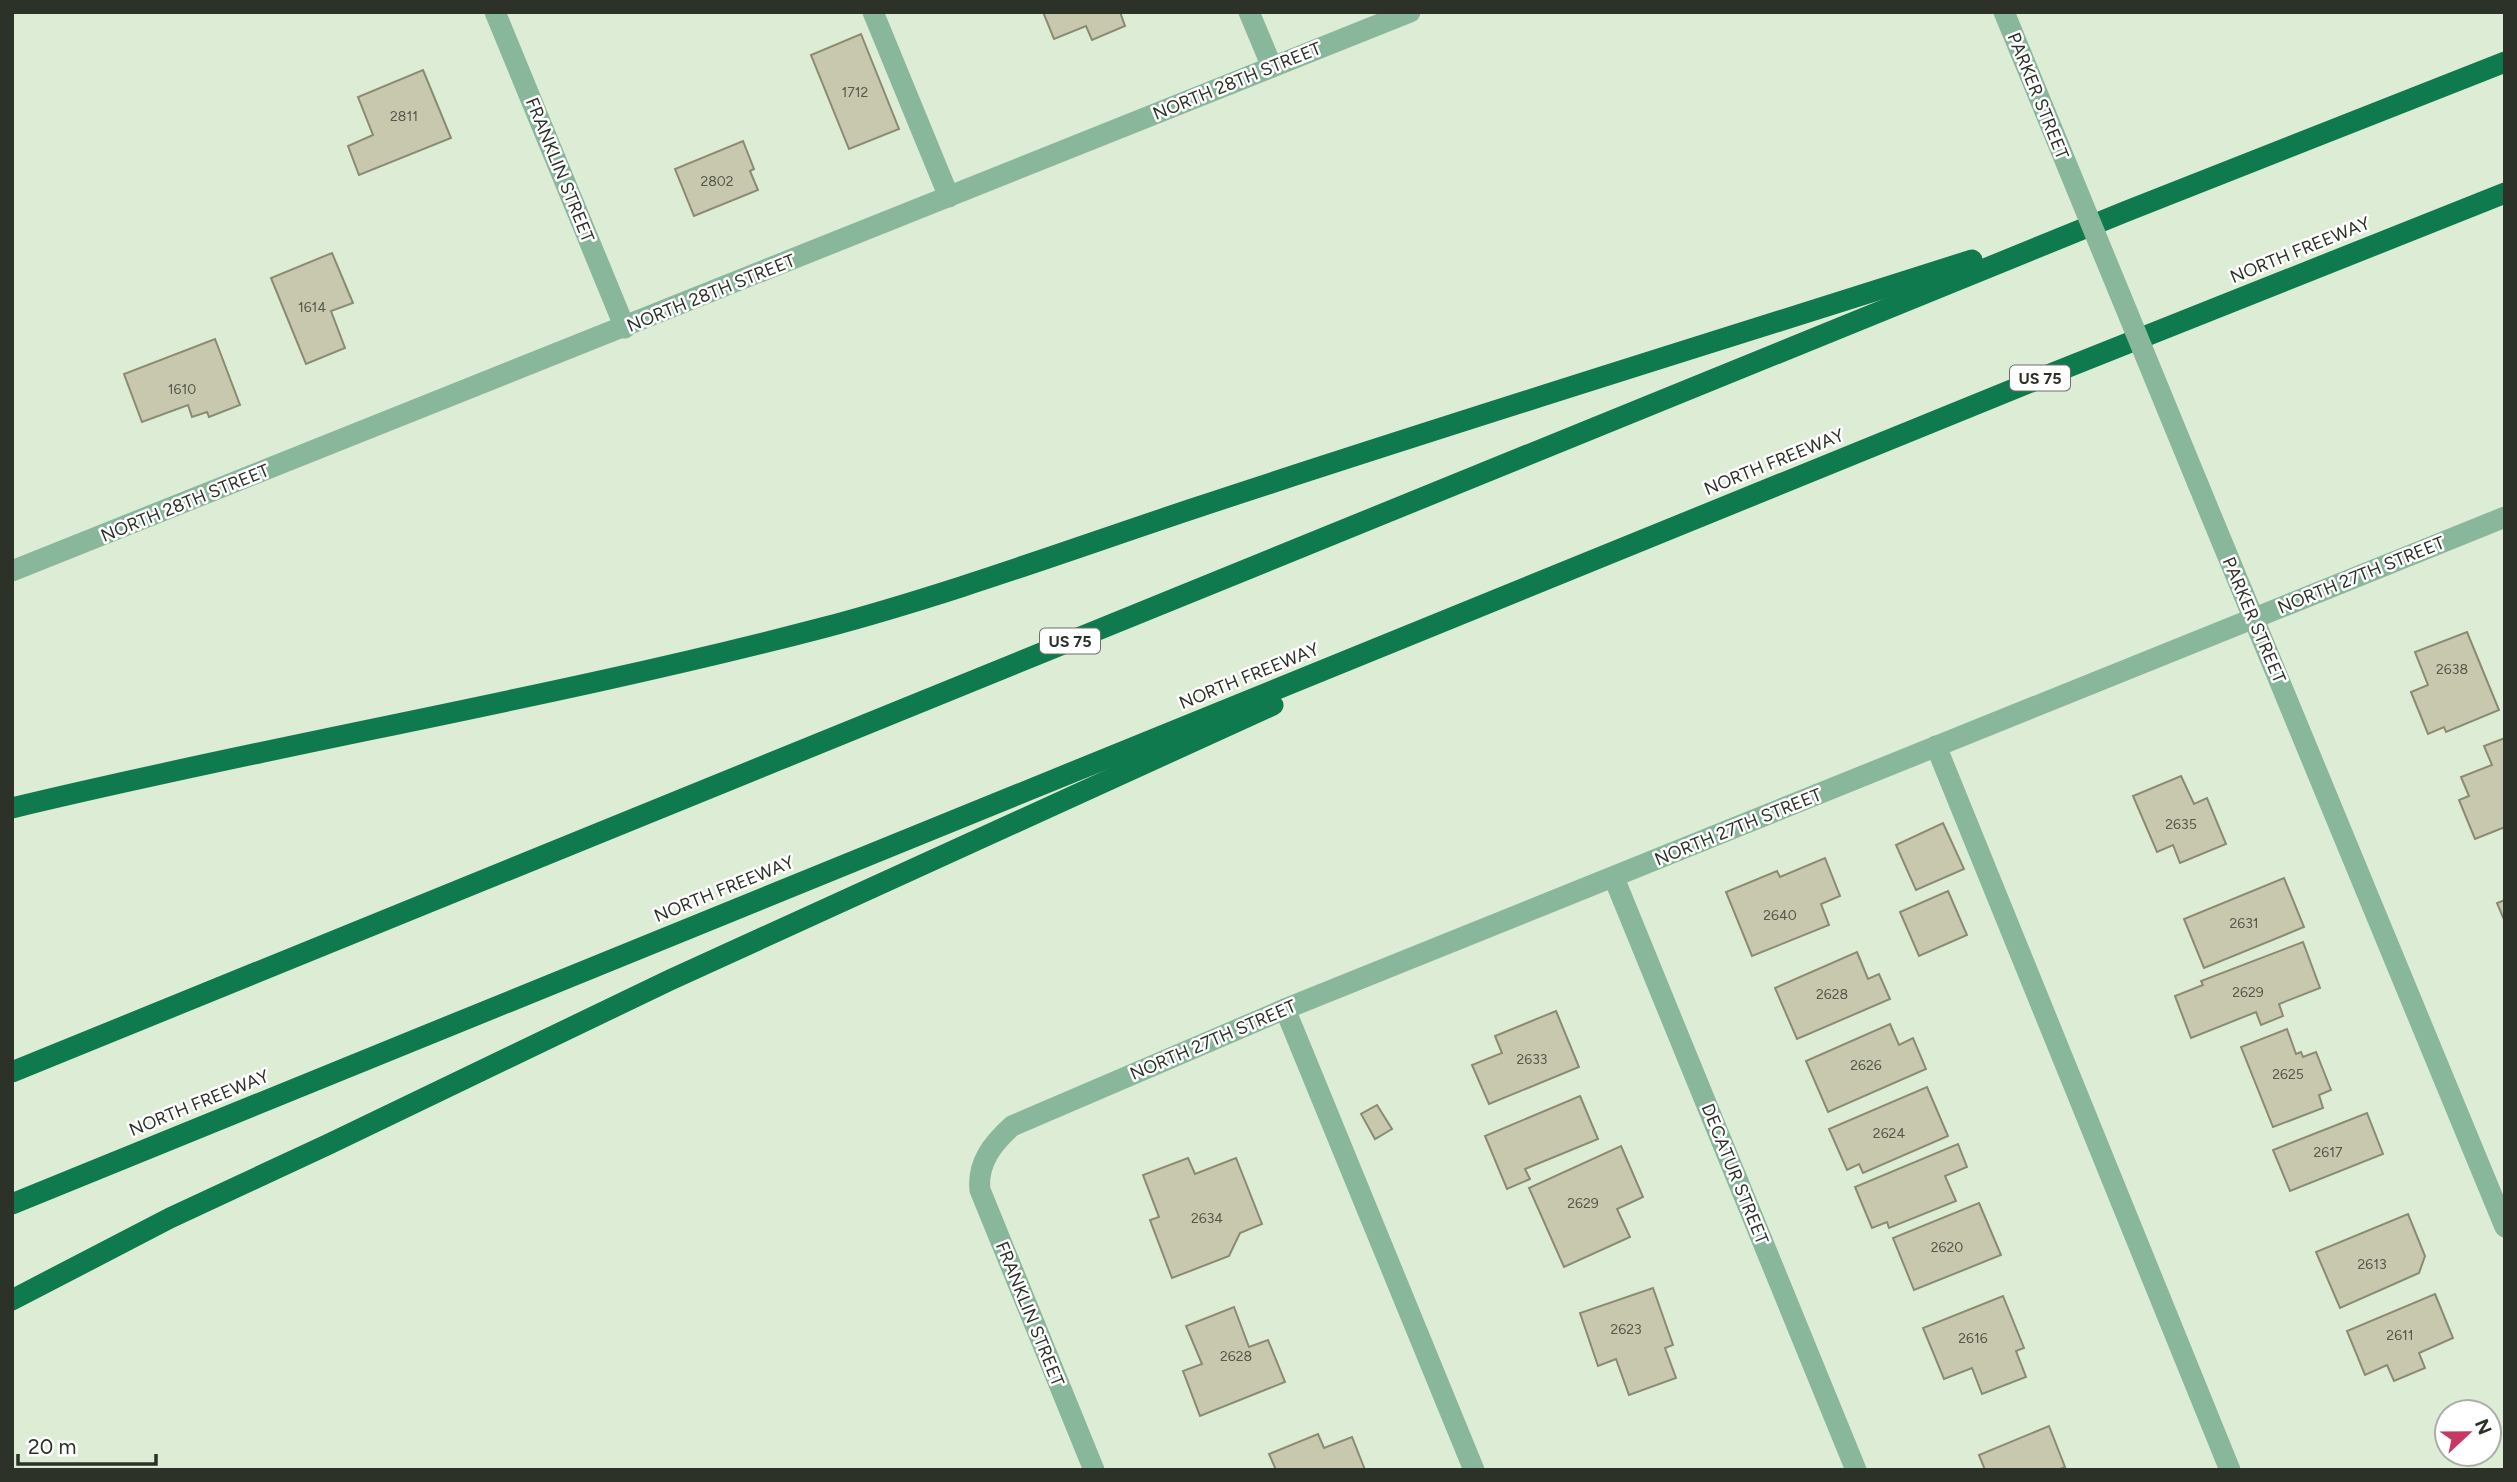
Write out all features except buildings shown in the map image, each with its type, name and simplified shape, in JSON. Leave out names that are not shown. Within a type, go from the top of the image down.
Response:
[{"type":"highway","name":"US 75","points":[[12,1072],[2127,211],[2505,62]]},
{"type":"highway","name":"NORTH FREEWAY","points":[[12,1204],[1577,566],[2505,192]]},
{"type":"highway","points":[[12,808],[120,782],[666,666],[855,619],[984,580],[1191,509],[2127,211]]},
{"type":"highway","points":[[12,1300],[170,1218],[670,980],[1577,566]]},
{"type":"street","name":"FRANKLIN STREET","points":[[495,12],[625,328]]},
{"type":"street","points":[[873,12],[948,197]]},
{"type":"street","points":[[1249,12],[1272,67]]},
{"type":"street","name":"NORTH 28TH STREET","points":[[12,571],[1410,12]]},
{"type":"street","name":"PARKER STREET","points":[[2004,12],[2505,1227]]},
{"type":"street","name":"NORTH 27TH STREET","points":[[985,1157],[1004,1132],[1020,1121],[1285,1010],[2505,517]]},
{"type":"street","points":[[1936,747],[2230,1470]]},
{"type":"street","name":"DECATUR STREET","points":[[1614,878],[1856,1470]]},
{"type":"street","points":[[1285,1010],[1474,1470]]},
{"type":"street","name":"FRANKLIN STREET","points":[[985,1157],[979,1186],[984,1204],[1094,1470]]}]
